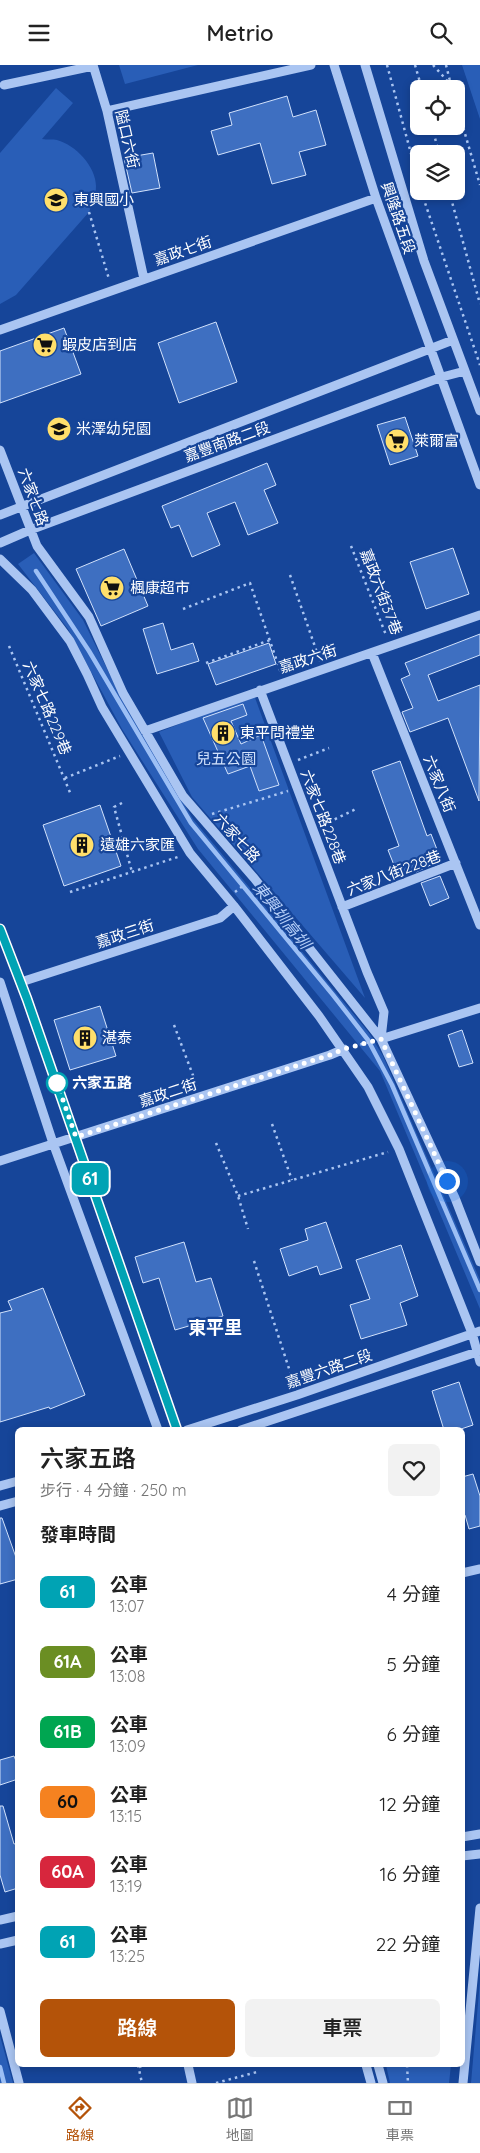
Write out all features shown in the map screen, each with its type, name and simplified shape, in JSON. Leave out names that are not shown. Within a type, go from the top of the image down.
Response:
[{"type":"street","points":[[107,111],[311,65]]},
{"type":"street","name":"興隆路五段","points":[[334,65],[376,198],[480,485]]},
{"type":"street","name":"興隆路五段","points":[[364,65],[424,261],[480,411]]},
{"type":"street","points":[[4,85],[93,66]]},
{"type":"street","name":"隘口六街","points":[[93,66],[107,111],[144,279]]},
{"type":"street","name":"嘉政七街","points":[[0,330],[376,198]]},
{"type":"street","name":"嘉豐南路二段","points":[[0,515],[21,505],[452,340]]},
{"type":"street","name":"嘉豐南路二段","points":[[0,543],[30,530],[442,377],[465,371]]},
{"type":"street","name":"六家七路","points":[[0,450],[37,546],[89,617],[123,693],[183,796],[200,818],[254,878],[381,1039],[455,1198],[480,1262]]},
{"type":"street","points":[[0,559],[32,590],[70,641],[88,674],[102,707],[190,853],[227,897],[344,1049],[368,1087],[399,1149],[476,1332],[480,1362]]},
{"type":"street","name":"嘉政六街","points":[[146,731],[480,615]]},
{"type":"street","name":"六家八街","points":[[372,653],[480,925]]},
{"type":"street","name":"六家七路228巷","points":[[260,690],[384,1012],[381,1039]]},
{"type":"street","name":"六家八街228巷","points":[[342,907],[456,863]]},
{"type":"street","name":"嘉政三街","points":[[21,982],[220,918],[234,906]]},
{"type":"street","points":[[0,929],[21,982],[76,1137],[176,1427]]},
{"type":"street","points":[[0,982],[54,1143],[157,1427]]},
{"type":"street","points":[[381,1039],[480,1008]]},
{"type":"street","name":"嘉政二街","points":[[0,1161],[344,1049]]},
{"type":"street","name":"嘉豐六路二段","points":[[196,1427],[297,1395],[476,1332]]},
{"type":"street","name":"嘉豐六路二段","points":[[250,1427],[478,1351]]},
{"type":"street","points":[[0,1486],[15,1482]]},
{"type":"street","points":[[0,1506],[15,1502]]},
{"type":"street","points":[[465,1572],[480,1569]]},
{"type":"street","points":[[465,1836],[480,1834]]},
{"type":"street","points":[[465,1856],[480,1853]]},
{"type":"street","points":[[465,2062],[480,1908]]},
{"type":"street","points":[[0,1920],[15,1917]]},
{"type":"street","points":[[0,1943],[15,1940]]},
{"type":"street","points":[[0,2011],[19,2083]]},
{"type":"street","points":[[188,2067],[192,2083]]},
{"type":"street","points":[[367,2067],[371,2083]]},
{"type":"street","points":[[379,2067],[383,2083]]},
{"type":"street","points":[[463,2083],[465,2067]]},
{"type":"path","points":[[387,65],[410,150]]},
{"type":"path","points":[[415,65],[419,80]]},
{"type":"path","points":[[432,65],[446,80]]},
{"type":"path","points":[[446,65],[450,80]]},
{"type":"path","points":[[465,134],[480,185]]},
{"type":"path","points":[[424,200],[480,365]]},
{"type":"path","points":[[451,200],[480,304]]},
{"type":"path","points":[[89,212],[112,290]]},
{"type":"path","name":"嘉政六街37巷","points":[[351,546],[391,646]]},
{"type":"path","points":[[290,575],[322,669]]},
{"type":"path","points":[[183,609],[250,583],[284,682]]},
{"type":"path","points":[[206,663],[270,640]]},
{"type":"path","name":"六家七路229巷","points":[[9,646],[71,795]]},
{"type":"path","points":[[288,764],[329,748]]},
{"type":"path","name":"六家七路229巷","points":[[65,779],[129,753]]},
{"type":"path","points":[[200,818],[297,789]]},
{"type":"path","points":[[122,803],[114,807],[132,872]]},
{"type":"path","points":[[312,829],[356,809]]},
{"type":"path","points":[[70,892],[190,853]]},
{"type":"path","points":[[227,897],[254,878]]},
{"type":"path","points":[[174,1025],[201,1097]]},
{"type":"path","points":[[344,1049],[381,1039]]},
{"type":"path","points":[[272,1124],[292,1180]]},
{"type":"path","points":[[216,1143],[238,1196],[248,1229]]},
{"type":"path","points":[[238,1196],[399,1149]]},
{"type":"path","points":[[254,1261],[297,1395]]},
{"type":"path","points":[[138,2067],[142,2083]]},
{"type":"path","points":[[407,2067],[408,2083]]},
{"type":"path","points":[[216,2083],[256,2072]]},
{"type":"green space","points":[[119,65],[198,65],[125,84]]},
{"type":"green space","points":[[462,65],[480,65],[480,119]]},
{"type":"green space","points":[[56,88],[73,103],[42,139],[64,143],[84,158],[93,171],[96,186],[95,197],[89,212],[16,295],[0,304],[0,153]]},
{"type":"green space","points":[[34,553],[83,620],[127,709],[193,819],[369,1033],[383,1056],[480,1280],[480,1309],[380,1071],[198,849],[122,729],[68,629],[18,564]]},
{"type":"green space","name":"兒五公園","points":[[254,695],[365,998],[192,797],[159,732]]},
{"type":"green space","points":[[480,1981],[480,2083],[471,2083]]},
{"type":"green space","points":[[0,2036],[13,2083],[0,2083]]},
{"type":"green space","points":[[386,2067],[451,2067],[449,2083],[390,2083]]},
{"type":"building","points":[[287,96],[293,117],[316,110],[326,145],[299,152],[306,175],[272,184],[260,143],[218,155],[211,131],[232,125],[229,113]]},
{"type":"building","points":[[153,153],[160,188],[132,193],[124,158]]},
{"type":"building","points":[[216,322],[237,382],[179,403],[158,343]]},
{"type":"building","points":[[64,328],[81,374],[0,403],[0,351]]},
{"type":"building","name":"萊爾富","points":[[405,417],[418,456],[390,465],[377,425]]},
{"type":"building","points":[[267,463],[276,485],[264,490],[278,523],[248,535],[235,502],[207,513],[220,545],[192,557],[179,525],[171,528],[162,506]]},
{"type":"building","points":[[453,548],[469,594],[426,609],[410,562]]},
{"type":"building","name":"楓康超市","points":[[124,549],[148,606],[101,626],[76,569]]},
{"type":"building","points":[[163,623],[171,650],[193,643],[199,661],[157,674],[143,629]]},
{"type":"building","points":[[480,634],[480,655],[428,675],[438,701],[480,685],[479,801],[448,718],[410,732],[402,712],[413,708],[401,679],[410,675],[405,663]]},
{"type":"building","points":[[269,643],[276,664],[216,685],[208,664]]},
{"type":"building","points":[[243,704],[247,715],[231,721],[241,744],[261,735],[279,785],[259,791],[250,766],[228,774],[203,718]]},
{"type":"building","points":[[400,761],[427,836],[431,834],[441,860],[416,872],[415,869],[398,875],[388,850],[399,846],[372,771]]},
{"type":"building","name":"遠雄六家匯","points":[[100,805],[121,866],[64,886],[43,825]]},
{"type":"building","points":[[440,876],[449,898],[430,906],[421,883]]},
{"type":"building","name":"湛泰","points":[[100,1006],[116,1056],[70,1070],[54,1020]]},
{"type":"building","points":[[462,1030],[473,1063],[459,1067],[448,1035]]},
{"type":"building","points":[[326,1222],[342,1268],[320,1275],[317,1266],[289,1276],[280,1249],[308,1240],[305,1229]]},
{"type":"building","points":[[184,1242],[196,1282],[211,1278],[223,1316],[175,1330],[159,1278],[143,1283],[135,1257]]},
{"type":"building","points":[[401,1245],[418,1296],[400,1303],[407,1325],[361,1339],[350,1305],[370,1299],[356,1260]]},
{"type":"building","points":[[43,1288],[85,1395],[50,1409],[49,1407],[0,1422],[0,1313],[12,1310],[8,1301]]},
{"type":"building","points":[[459,1382],[473,1425],[465,1428],[443,1427],[432,1391]]},
{"type":"building","points":[[473,1474],[480,1496],[480,1526],[469,1529],[465,1515],[465,1476]]},
{"type":"building","points":[[0,1518],[2,1518],[15,1555],[15,1580],[0,1584]]},
{"type":"building","points":[[14,1756],[15,1758],[15,1780],[0,1785],[0,1760]]},
{"type":"building","points":[[0,1806],[3,1806],[15,1844],[15,1889],[5,1892],[0,1875]]},
{"type":"waterway","name":"東興圳高圳","points":[[36,571],[89,651],[191,823],[368,1040],[392,1085],[480,1290]]},
{"type":"waterway","points":[[0,2067],[4,2083]]},
{"type":"bus line","name":"61","points":[[0,929],[21,982],[76,1137],[176,1427]]},
{"type":"place","name":"東興國小","points":[[56,200]]},
{"type":"place","name":"蝦皮店到店","points":[[45,345]]},
{"type":"place","name":"米澤幼兒園","points":[[59,429]]},
{"type":"place","name":"萊爾富","points":[[397,441]]},
{"type":"place","name":"楓康超市","points":[[112,588]]},
{"type":"place","name":"東平問禮堂","points":[[223,733]]},
{"type":"place","name":"遠雄六家匯","points":[[82,845]]},
{"type":"place","name":"湛泰","points":[[85,1038]]},
{"type":"place","name":"六家五路","points":[[57,1083]]},
{"type":"district","name":"東平里","points":[[215,1328]]},
{"type":"route","points":[[57,1083],[76,1137],[344,1049],[381,1039],[447,1181]]}]
